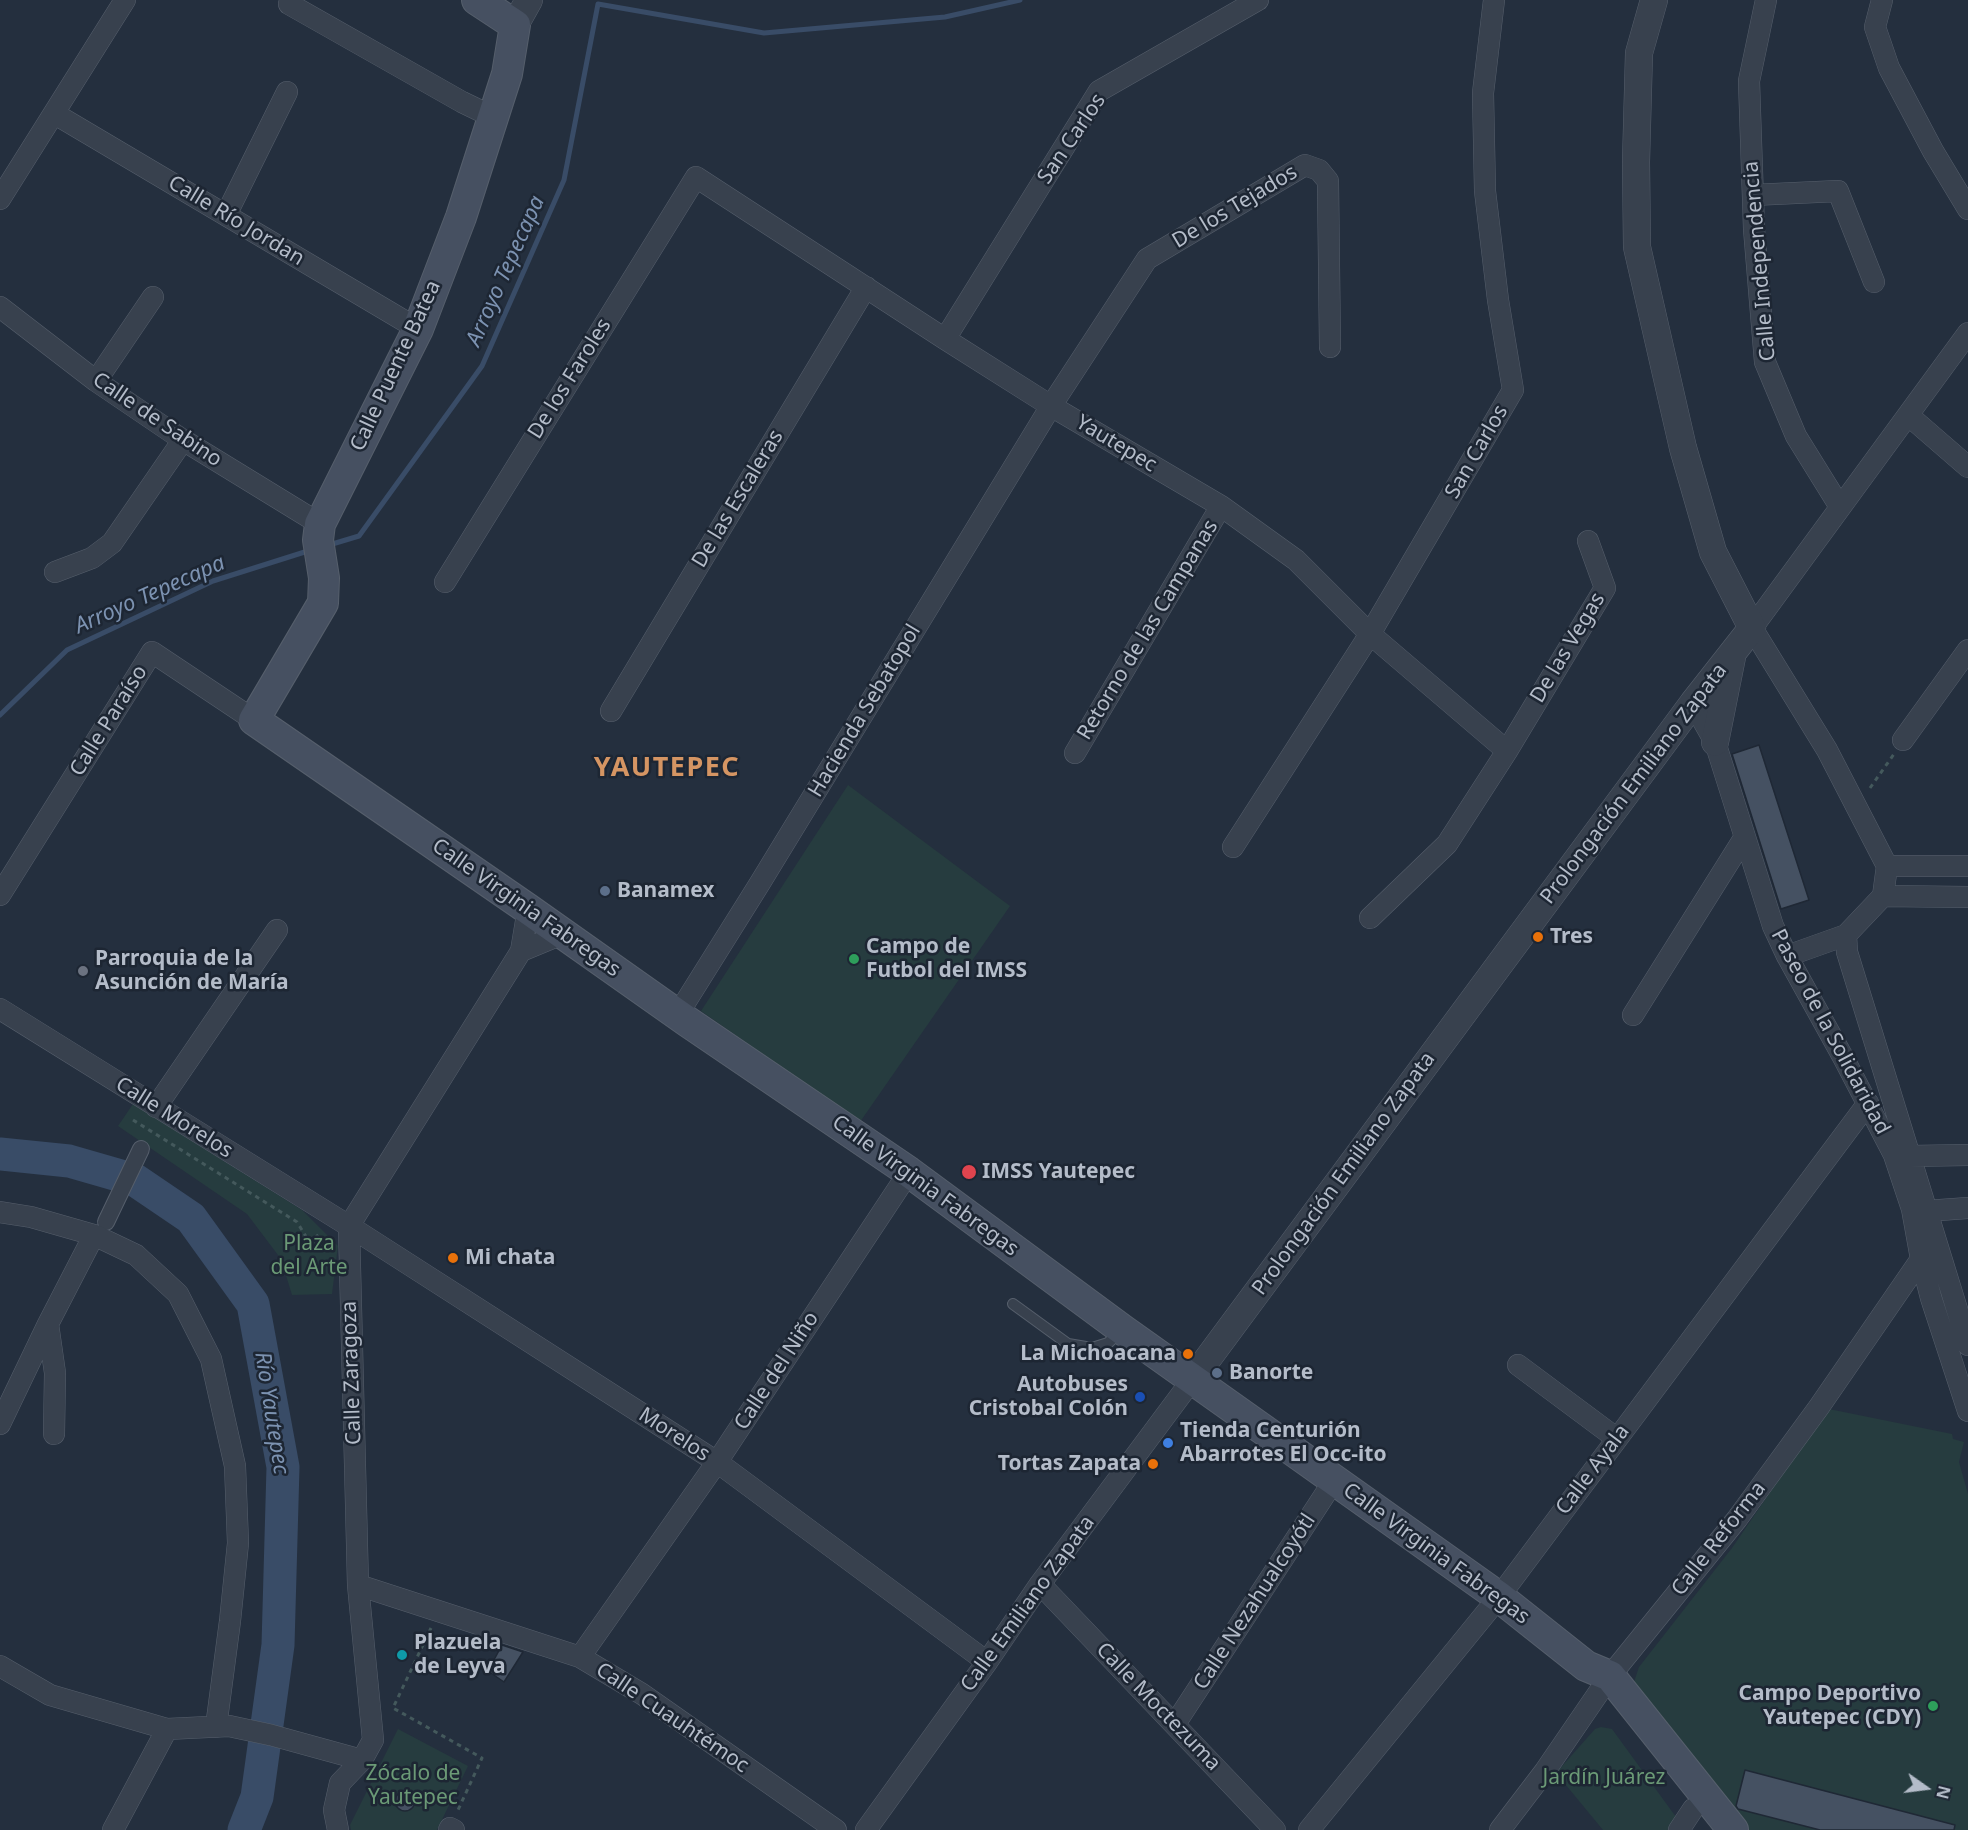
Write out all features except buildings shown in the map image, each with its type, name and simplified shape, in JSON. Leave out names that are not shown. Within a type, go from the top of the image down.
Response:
[{"type":"main road","name":"Calle Puente Batea","points":[[319,532],[418,328],[460,217],[507,74],[503,9]]},
{"type":"main road","points":[[254,720],[323,603],[324,578],[319,532]]},
{"type":"main road","name":"Calle Virginia Fabregas","points":[[254,720],[909,1172],[1192,1380],[1335,1479],[1498,1597],[1598,1678]]},
{"type":"main road","points":[[1598,1678],[1625,1723],[1694,1823]]},
{"type":"main road","points":[[1598,1678],[1733,1830]]},
{"type":"street","points":[[0,199],[125,0]]},
{"type":"street","name":"San Carlos","points":[[945,339],[1099,91],[1258,0]]},
{"type":"street","name":"San Carlos","points":[[1233,847],[1370,634],[1513,390],[1498,300],[1485,191],[1483,93],[1494,0]]},
{"type":"street","points":[[1654,0],[1639,52],[1636,162],[1637,247],[1683,448],[1713,552],[1752,628],[1827,750],[1887,867],[1882,896],[1846,935],[1787,956]]},
{"type":"street","name":"Calle Independencia","points":[[1767,0],[1749,81],[1752,195],[1765,362],[1796,436],[1840,507]]},
{"type":"street","points":[[1882,0],[1875,27],[1889,68],[1933,151],[1968,209]]},
{"type":"street","points":[[288,4],[462,102],[493,117]]},
{"type":"street","points":[[226,215],[287,92]]},
{"type":"street","name":"Calle Río Jordan","points":[[55,114],[418,328]]},
{"type":"street","name":"De los Tejados","points":[[1051,406],[1147,259],[1305,165],[1319,170],[1328,181],[1330,347]]},
{"type":"street","name":"Yautepec","points":[[696,177],[1051,406],[1221,506],[1296,560],[1370,634],[1507,751]]},
{"type":"street","name":"De los Faroles","points":[[445,582],[696,177]]},
{"type":"street","points":[[1752,195],[1838,191],[1874,282]]},
{"type":"street","name":"De las Escaleras","points":[[611,711],[866,287]]},
{"type":"street","points":[[96,381],[153,297]]},
{"type":"street","name":"Calle de Sabino","points":[[0,307],[96,381],[319,532]]},
{"type":"street","name":"Prolongación Emiliano Zapata","points":[[1192,1380],[1693,703],[1752,628],[1968,333]]},
{"type":"street","name":"Hacienda Sebatopol","points":[[678,1014],[1051,406]]},
{"type":"street","points":[[1908,415],[1968,467]]},
{"type":"street","points":[[55,572],[92,558],[112,543],[183,440]]},
{"type":"street","name":"Retorno de las Campanas","points":[[1075,753],[1221,506]]},
{"type":"street","name":"De las Vegas","points":[[1507,751],[1605,588],[1588,541]]},
{"type":"street","points":[[1903,740],[1968,650]]},
{"type":"street","name":"Calle Paraíso","points":[[0,895],[152,652],[254,720]]},
{"type":"street","points":[[1715,742],[1732,653]]},
{"type":"street","name":"Paseo de la Solidaridad","points":[[1693,703],[1715,742],[1773,926],[1787,956],[1868,1103],[1918,1184],[1919,1210]]},
{"type":"street","points":[[1370,918],[1447,844],[1507,751]]},
{"type":"street","points":[[1633,1015],[1744,838]]},
{"type":"street","points":[[1887,867],[1968,866]]},
{"type":"street","points":[[1882,896],[1968,897]]},
{"type":"street","points":[[342,1221],[521,951],[528,909]]},
{"type":"street","points":[[156,1107],[277,930]]},
{"type":"street","points":[[521,951],[562,934]]},
{"type":"street","name":"Paseo de la Solidaridad","points":[[1846,935],[1847,952],[1902,1156],[1919,1210]]},
{"type":"street","name":"Calle Morelos","points":[[0,1009],[342,1221]]},
{"type":"street","name":"Calle Ayala","points":[[1309,1830],[1498,1597],[1868,1103]]},
{"type":"street","points":[[0,1424],[48,1324],[141,1149]]},
{"type":"street","points":[[1902,1156],[1968,1155]]},
{"type":"street","name":"Calle del Niño","points":[[580,1657],[717,1462],[909,1172]]},
{"type":"street","points":[[1968,1208],[1919,1210],[1929,1253],[1968,1345]]},
{"type":"street","points":[[0,1212],[100,1228],[136,1255],[178,1294],[211,1359],[235,1466],[238,1543],[222,1726]]},
{"type":"street","name":"Morelos","points":[[342,1221],[717,1462],[987,1662]]},
{"type":"street","name":"Calle Zaragoza","points":[[338,1830],[334,1810],[340,1783],[362,1760],[373,1740],[358,1585],[342,1221]]},
{"type":"street","points":[[1929,1253],[1931,1298],[1968,1411]]},
{"type":"street","name":"Calle Reforma","points":[[1500,1830],[1545,1771],[1598,1678],[1737,1519],[1929,1253]]},
{"type":"street","points":[[48,1324],[55,1373],[54,1434]]},
{"type":"street","points":[[1518,1365],[1616,1438]]},
{"type":"street","name":"Calle Emiliano Zapata","points":[[866,1830],[1040,1584],[1192,1380]]},
{"type":"street","name":"Calle Nezahualcoyótl","points":[[1175,1724],[1335,1479]]},
{"type":"street","name":"Calle Moctezuma","points":[[1040,1584],[1275,1830]]},
{"type":"street","name":"Calle Cuauhtémoc","points":[[358,1585],[580,1657],[642,1694],[836,1830]]},
{"type":"street","points":[[0,1666],[50,1695],[167,1729],[222,1726],[272,1735],[362,1760]]},
{"type":"street","points":[[113,1830],[167,1729]]},
{"type":"lane","points":[[1013,1304],[1068,1344],[1092,1348],[1108,1343],[1123,1330]]},
{"type":"path","points":[[1856,807],[1903,740]]},
{"type":"path","points":[[133,1120],[297,1222],[310,1243],[342,1221]]},
{"type":"path","points":[[440,1610],[393,1708],[482,1758],[451,1829]]},
{"type":"green space","name":"Campo de Futbol del IMSS","points":[[848,785],[1010,906],[860,1122],[701,1011]]},
{"type":"green space","name":"Plaza del Arte","points":[[133,1104],[302,1210],[338,1246],[332,1294],[292,1295],[281,1259],[247,1214],[118,1126]]},
{"type":"green space","points":[[1819,1407],[1952,1434],[1953,1439],[1964,1442],[1959,1462],[1968,1494],[1968,1830],[1733,1830],[1632,1688],[1639,1667],[1732,1548],[1801,1447]]},
{"type":"green space","name":"Jardín Juárez","points":[[1601,1727],[1612,1729],[1676,1817],[1674,1830],[1603,1830],[1556,1773],[1595,1729]]},
{"type":"green space","name":"Zócalo de Yautepec","points":[[398,1729],[468,1766],[437,1830],[351,1830],[350,1825]]},
{"type":"waterway","name":"Arroyo Tepecapa","points":[[329,545],[359,536],[482,366],[564,180],[598,4],[764,33],[945,17],[1020,0]]},
{"type":"waterway","name":"Arroyo Tepecapa","points":[[0,715],[67,650],[213,581],[311,550]]},
{"type":"waterway","name":"Río Yautepec","points":[[0,1154],[69,1161],[135,1180],[191,1218],[253,1304],[283,1467],[278,1645],[257,1797],[244,1830]]},
{"type":"place","name":"Banamex","points":[[605,891]]},
{"type":"place","name":"Tres","points":[[1538,937]]},
{"type":"place","name":"Campo de Futbol del IMSS","points":[[854,959]]},
{"type":"place","name":"Parroquia de la Asunción de María","points":[[83,971]]},
{"type":"place","name":"IMSS Yautepec","points":[[969,1172]]},
{"type":"place","name":"Mi chata","points":[[453,1258]]},
{"type":"place","name":"La Michoacana","points":[[1188,1354]]},
{"type":"place","name":"Banorte","points":[[1217,1373]]},
{"type":"place","name":"Autobuses Cristobal Colón","points":[[1140,1397]]},
{"type":"place","name":"Tienda Centurión Abarrotes El Occ-ito","points":[[1168,1443]]},
{"type":"place","name":"Tortas Zapata","points":[[1153,1464]]},
{"type":"place","name":"Plazuela de Leyva","points":[[402,1655]]},
{"type":"place","name":"Campo Deportivo Yautepec (CDY)","points":[[1933,1706]]},
{"type":"district","name":"YAUTEPEC","points":[[667,768]]}]
